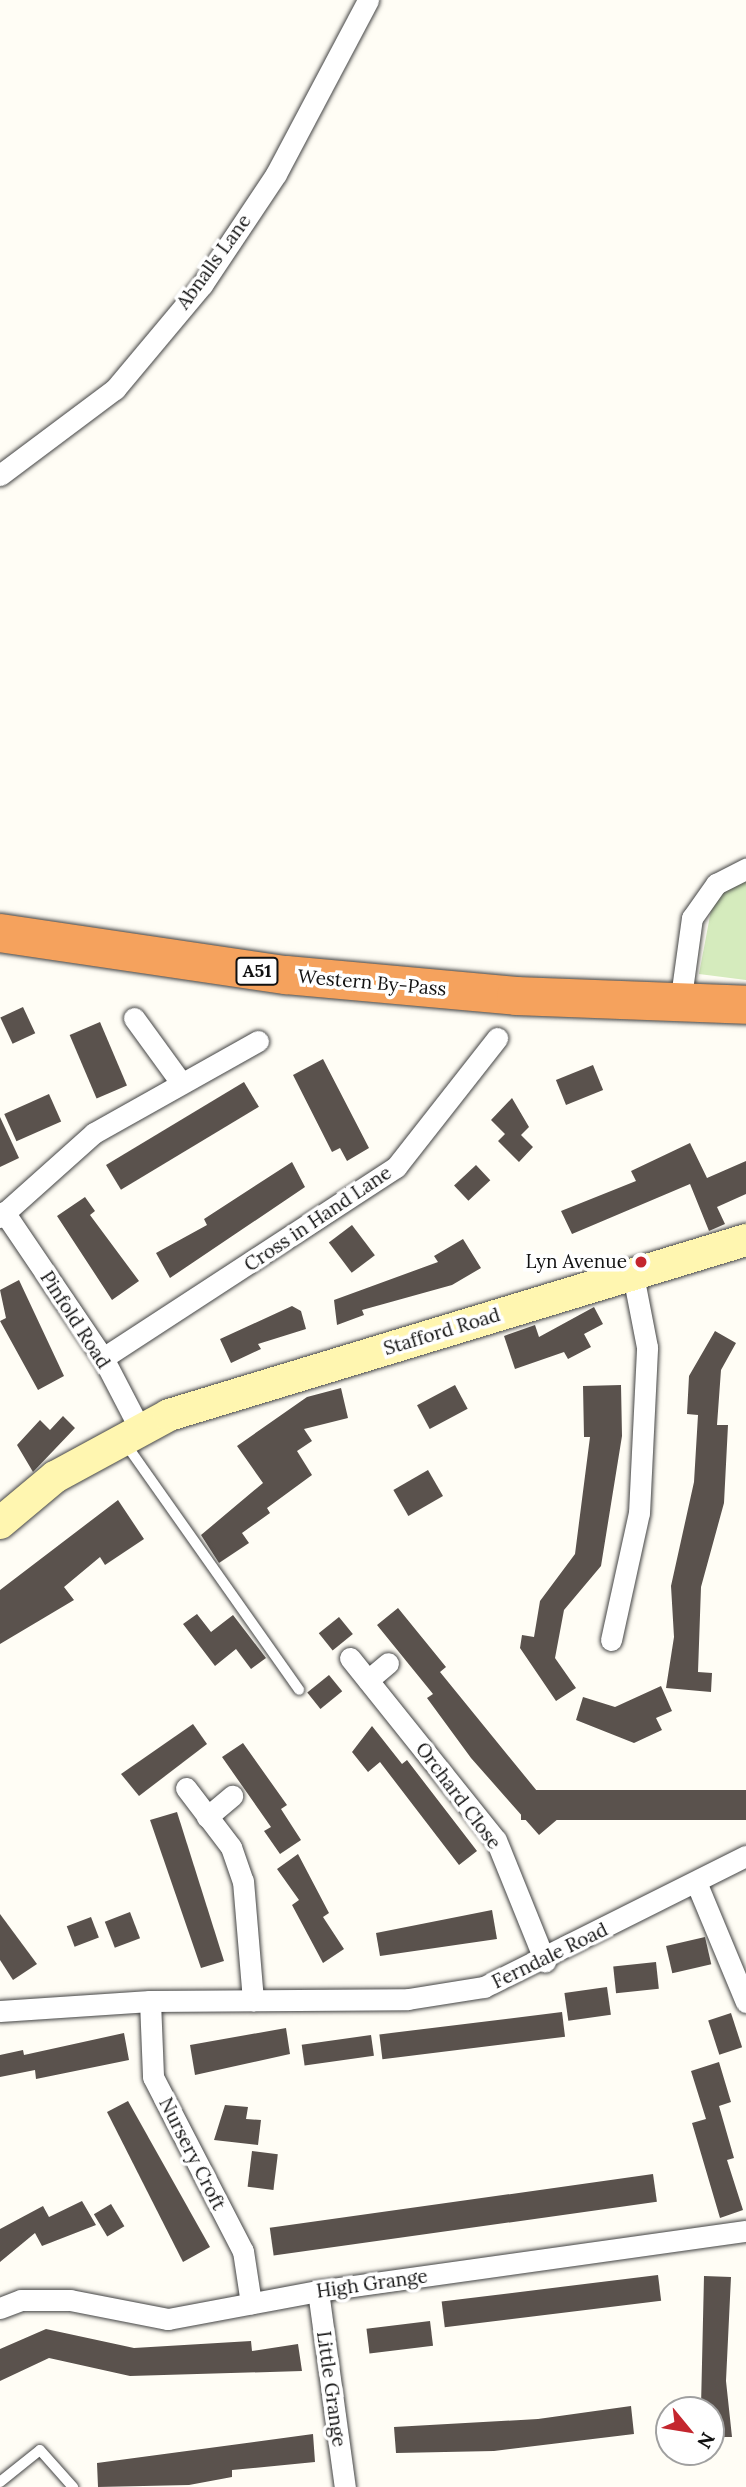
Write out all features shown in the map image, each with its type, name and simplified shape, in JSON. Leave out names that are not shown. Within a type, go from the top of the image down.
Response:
[{"type":"highway","name":"Western By-Pass","points":[[0,933],[286,975],[680,1004],[746,1005]]},
{"type":"street","name":"Abnalls Lane","points":[[0,475],[115,389],[202,285],[276,174],[368,0]]},
{"type":"street","points":[[680,1004],[692,918],[716,884],[746,869]]},
{"type":"street","points":[[134,1018],[179,1080]]},
{"type":"street","name":"Cross in Hand Lane","points":[[103,1358],[396,1167],[497,1038]]},
{"type":"street","points":[[2,1215],[94,1133],[179,1080],[258,1041]]},
{"type":"street","name":"Pinfold Road","points":[[2,1215],[103,1358],[132,1435]]},
{"type":"street","name":"Stafford Road","points":[[0,1524],[55,1477],[132,1435],[208,1402],[746,1240]]},
{"type":"street","points":[[611,1640],[639,1513],[648,1347],[633,1275]]},
{"type":"street","name":"Orchard Close","points":[[350,1658],[496,1840],[545,1961]]},
{"type":"street","points":[[368,1681],[388,1663]]},
{"type":"street","points":[[186,1788],[231,1847],[243,1881],[253,2001]]},
{"type":"street","points":[[208,1817],[232,1796]]},
{"type":"street","name":"Ferndale Road","points":[[0,2011],[150,2001],[408,1999],[484,1987],[545,1961],[746,1856]]},
{"type":"street","points":[[696,1882],[746,2002]]},
{"type":"street","name":"Nursery Croft","points":[[150,2001],[153,2077],[243,2251],[251,2303]]},
{"type":"street","name":"High Grange","points":[[0,2308],[21,2301],[70,2300],[168,2319],[318,2291],[746,2231]]},
{"type":"street","name":"Little Grange","points":[[318,2291],[345,2487]]},
{"type":"lane","points":[[132,1435],[299,1690]]},
{"type":"lane","points":[[0,2482],[40,2450],[73,2487]]},
{"type":"green space","points":[[746,867],[746,980],[699,974],[716,884]]},
{"type":"building","points":[[23,1007],[35,1033],[13,1044],[0,1018]]},
{"type":"building","points":[[100,1022],[127,1086],[97,1098],[70,1035]]},
{"type":"building","points":[[323,1059],[369,1148],[347,1161],[340,1148],[332,1152],[293,1075]]},
{"type":"building","points":[[593,1065],[603,1090],[566,1105],[556,1080]]},
{"type":"building","points":[[244,1082],[259,1107],[121,1190],[106,1165]]},
{"type":"building","points":[[49,1094],[61,1121],[16,1141],[4,1114]]},
{"type":"building","points":[[512,1098],[529,1127],[521,1135],[533,1147],[519,1162],[498,1141],[505,1134],[491,1120]]},
{"type":"building","points":[[0,1117],[19,1158],[0,1167]]},
{"type":"building","points":[[690,1143],[707,1178],[746,1161],[746,1194],[717,1207],[725,1224],[709,1231],[690,1184],[572,1234],[561,1211],[636,1181],[631,1171]]},
{"type":"building","points":[[292,1162],[305,1187],[170,1278],[156,1253],[207,1225],[204,1219]]},
{"type":"building","points":[[476,1165],[490,1180],[468,1201],[454,1185]]},
{"type":"building","points":[[85,1197],[95,1211],[90,1215],[139,1281],[112,1300],[57,1216]]},
{"type":"building","points":[[352,1225],[375,1255],[352,1273],[329,1242]]},
{"type":"building","points":[[463,1239],[481,1268],[452,1285],[362,1310],[364,1315],[337,1325],[334,1300],[438,1262],[434,1256]]},
{"type":"building","points":[[19,1280],[64,1376],[38,1390],[0,1321],[6,1318],[0,1290]]},
{"type":"building","points":[[292,1306],[301,1311],[306,1329],[258,1344],[261,1349],[231,1363],[220,1339]]},
{"type":"building","points":[[594,1307],[603,1324],[584,1334],[591,1347],[568,1359],[564,1352],[515,1369],[504,1336],[535,1325],[539,1337]]},
{"type":"building","points":[[715,1331],[736,1343],[721,1370],[717,1425],[728,1425],[724,1503],[701,1587],[698,1672],[712,1673],[711,1692],[666,1688],[674,1637],[671,1586],[694,1482],[698,1415],[687,1414],[689,1376]]},
{"type":"building","points":[[455,1385],[468,1409],[430,1429],[417,1405]]},
{"type":"building","points":[[621,1385],[622,1436],[601,1566],[564,1610],[555,1658],[576,1688],[556,1701],[520,1648],[522,1635],[534,1637],[540,1601],[575,1554],[590,1437],[584,1437],[583,1386]]},
{"type":"building","points":[[341,1388],[348,1418],[304,1429],[312,1441],[297,1451],[312,1475],[267,1508],[270,1513],[242,1533],[249,1543],[219,1563],[201,1535],[263,1483],[237,1446],[307,1397]]},
{"type":"building","points":[[63,1416],[75,1428],[33,1472],[17,1445],[40,1420],[50,1430]]},
{"type":"building","points":[[428,1470],[443,1496],[408,1516],[393,1490]]},
{"type":"building","points":[[118,1500],[144,1539],[105,1565],[100,1557],[64,1587],[74,1600],[0,1644],[0,1590]]},
{"type":"building","points":[[398,1608],[446,1667],[440,1672],[559,1818],[539,1835],[471,1758],[427,1698],[433,1694],[377,1625]]},
{"type":"building","points":[[197,1614],[211,1632],[233,1615],[266,1658],[251,1669],[236,1649],[215,1666],[183,1624]]},
{"type":"building","points":[[339,1617],[353,1634],[333,1650],[319,1633]]},
{"type":"building","points":[[329,1675],[342,1691],[320,1709],[307,1693]]},
{"type":"building","points":[[661,1686],[672,1711],[656,1718],[662,1730],[634,1743],[576,1720],[583,1697],[615,1707]]},
{"type":"building","points":[[193,1724],[207,1744],[139,1796],[121,1774]]},
{"type":"building","points":[[372,1726],[402,1764],[407,1760],[477,1851],[459,1865],[380,1762],[368,1772],[352,1752]]},
{"type":"building","points":[[243,1743],[287,1805],[281,1809],[301,1840],[280,1854],[264,1831],[271,1827],[222,1757]]},
{"type":"building","points":[[521,1790],[746,1790],[746,1820],[521,1820]]},
{"type":"building","points":[[177,1812],[224,1961],[201,1968],[150,1820]]},
{"type":"building","points":[[298,1854],[329,1913],[323,1917],[344,1949],[323,1963],[292,1905],[299,1900],[277,1869]]},
{"type":"building","points":[[492,1910],[497,1939],[380,1956],[376,1933]]},
{"type":"building","points":[[130,1912],[140,1938],[115,1948],[105,1922]]},
{"type":"building","points":[[0,1914],[37,1964],[13,1980],[0,1960]]},
{"type":"building","points":[[91,1917],[99,1938],[75,1947],[67,1926]]},
{"type":"building","points":[[705,1937],[711,1964],[672,1973],[666,1946]]},
{"type":"building","points":[[656,1962],[659,1989],[616,1993],[613,1966]]},
{"type":"building","points":[[607,1987],[611,2015],[568,2021],[564,1993]]},
{"type":"building","points":[[562,2012],[565,2037],[382,2059],[379,2034]]},
{"type":"building","points":[[731,2013],[742,2047],[719,2055],[708,2020]]},
{"type":"building","points":[[286,2028],[290,2054],[195,2075],[190,2045]]},
{"type":"building","points":[[124,2033],[129,2060],[36,2079],[35,2070],[0,2077],[0,2055],[23,2050],[24,2055]]},
{"type":"building","points":[[371,2035],[374,2056],[305,2066],[302,2045]]},
{"type":"building","points":[[719,2062],[731,2102],[719,2106],[734,2158],[727,2160],[743,2210],[720,2218],[692,2123],[706,2119],[691,2071]]},
{"type":"building","points":[[128,2101],[210,2247],[183,2262],[107,2112]]},
{"type":"building","points":[[225,2105],[248,2107],[246,2119],[261,2120],[258,2145],[214,2140]]},
{"type":"building","points":[[252,2151],[278,2154],[273,2190],[248,2187]]},
{"type":"building","points":[[653,2174],[657,2202],[274,2256],[270,2228]]},
{"type":"building","points":[[82,2201],[96,2225],[42,2246],[35,2233],[0,2262],[0,2229],[43,2206],[49,2217]]},
{"type":"building","points":[[111,2204],[124,2226],[107,2237],[94,2214]]},
{"type":"building","points":[[658,2275],[661,2301],[445,2327],[442,2302]]},
{"type":"building","points":[[704,2276],[731,2277],[726,2381],[732,2437],[725,2437],[725,2396],[701,2396]]},
{"type":"building","points":[[430,2321],[433,2346],[370,2354],[366,2329]]},
{"type":"building","points":[[46,2329],[134,2348],[251,2341],[252,2351],[298,2344],[302,2371],[130,2376],[49,2358],[0,2381],[0,2349]]},
{"type":"building","points":[[631,2406],[634,2434],[494,2451],[396,2453],[394,2427],[538,2419]]},
{"type":"building","points":[[313,2434],[315,2462],[232,2470],[232,2477],[189,2485],[98,2487],[97,2463]]},
{"type":"place","name":"Lyn Avenue","points":[[641,1262]]}]
